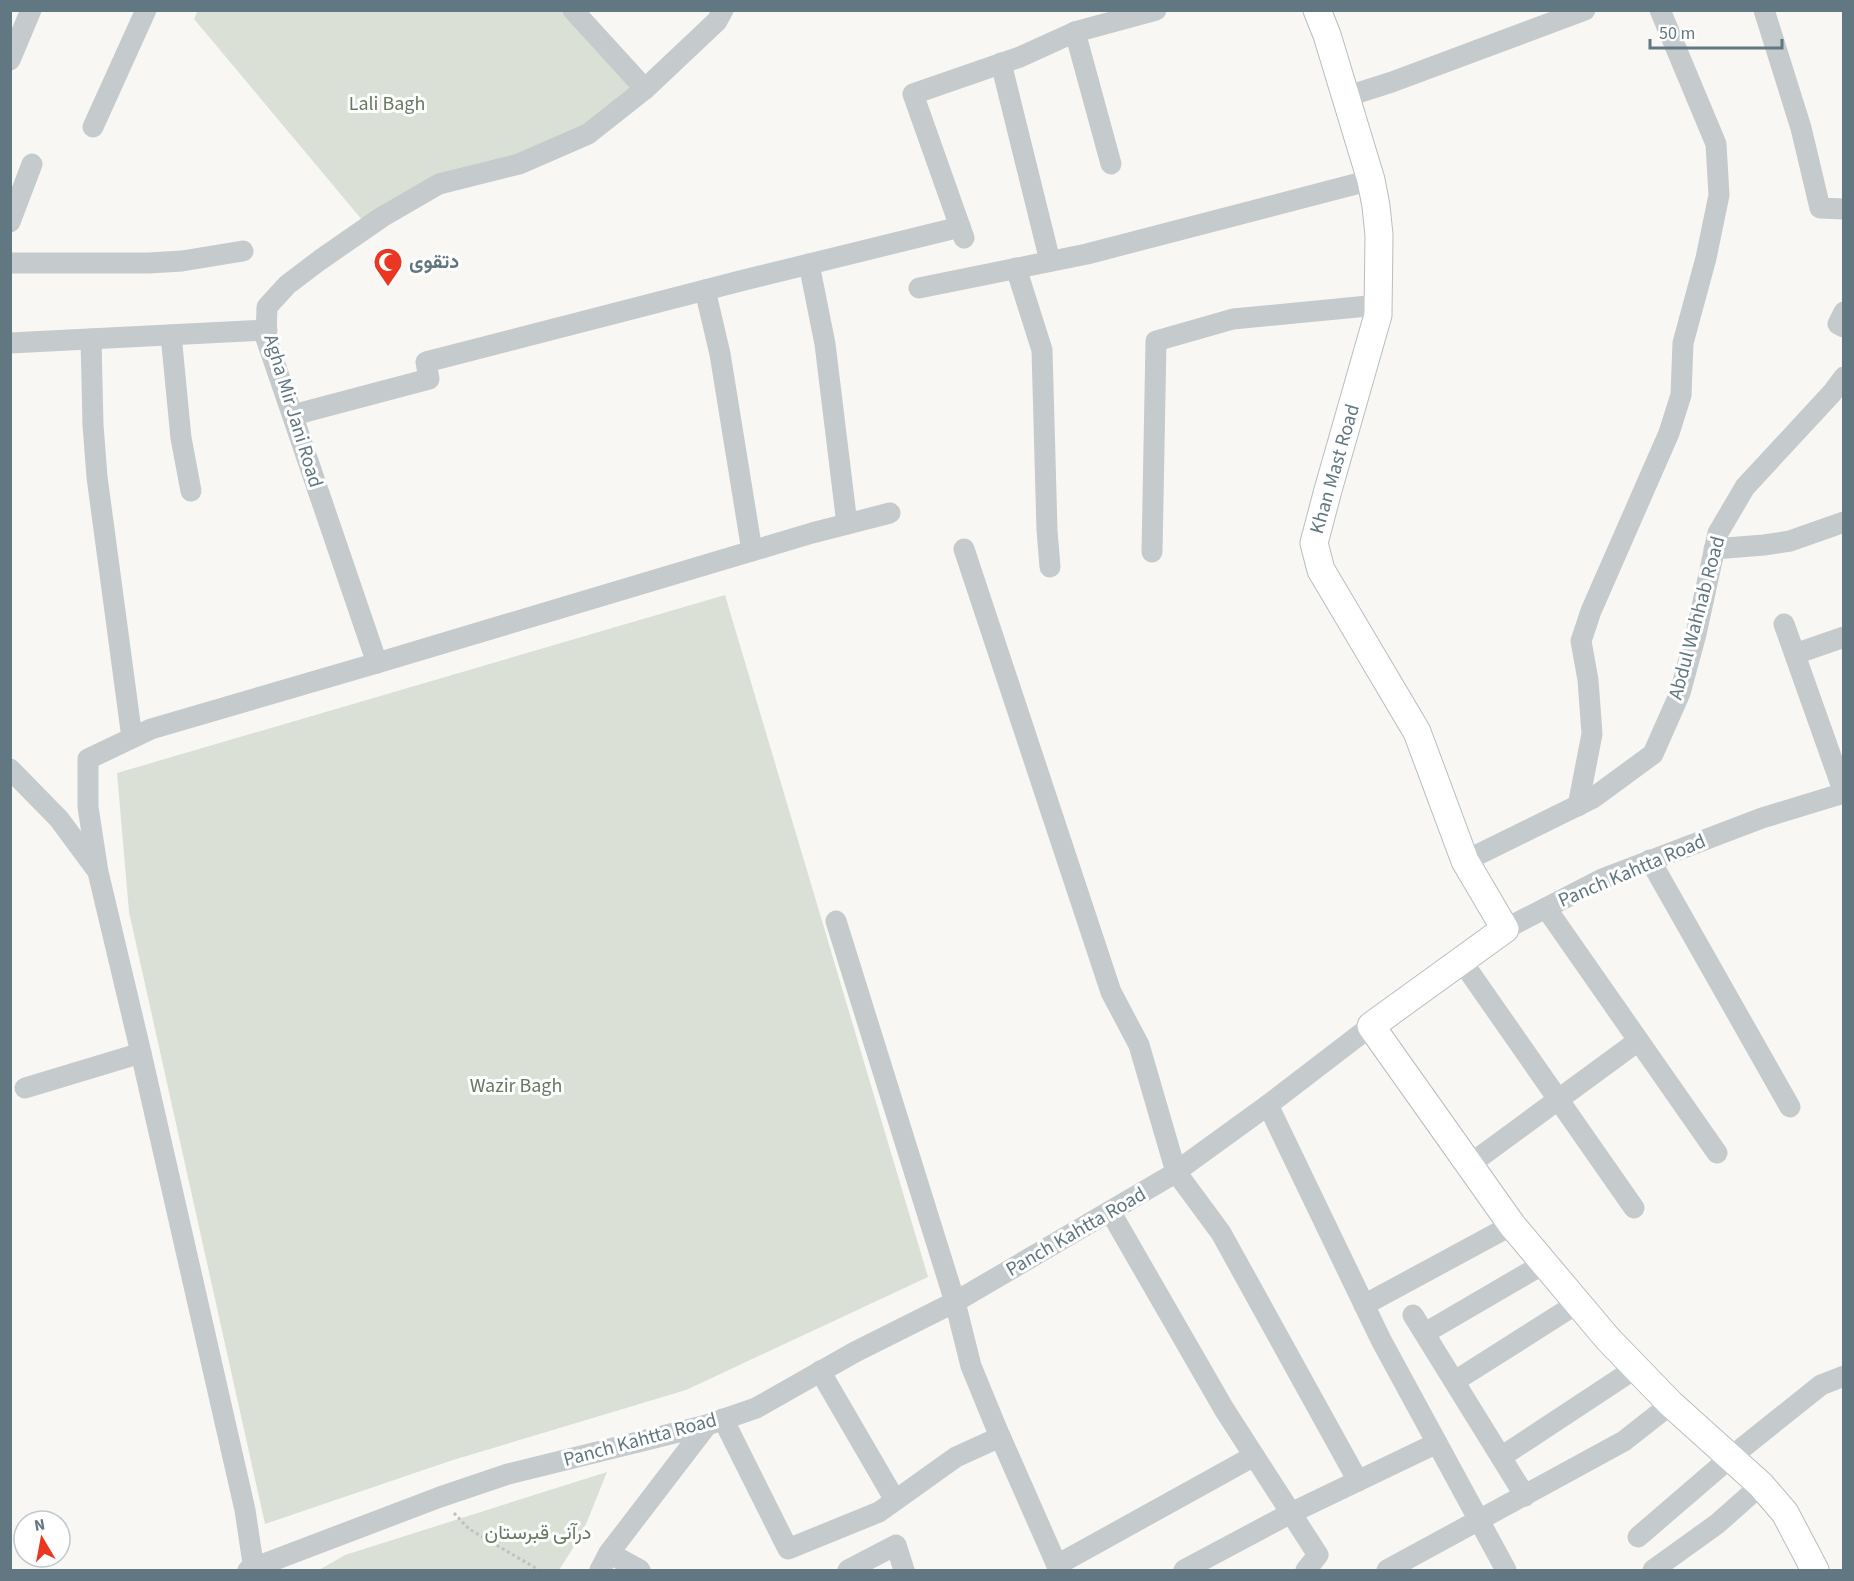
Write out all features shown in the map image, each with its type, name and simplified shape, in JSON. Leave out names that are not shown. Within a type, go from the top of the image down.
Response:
[{"type":"main road","name":"Khan Mast Road","points":[[1317,10],[1327,35],[1371,180],[1379,235],[1378,315],[1314,543],[1321,570],[1417,732],[1465,861],[1504,929]]},
{"type":"main road","name":"Panch Kahtta Road","points":[[1371,1026],[1504,929]]},
{"type":"main road","points":[[1371,1026],[1512,1225],[1608,1339],[1671,1404],[1761,1485],[1785,1513],[1815,1570]]},
{"type":"street","points":[[10,60],[31,10]]},
{"type":"street","points":[[93,127],[146,10]]},
{"type":"street","points":[[573,10],[645,89]]},
{"type":"street","points":[[293,415],[429,379],[426,362],[809,264],[962,232],[914,94],[1001,63],[1075,32],[1156,10]]},
{"type":"street","points":[[1345,97],[1392,82],[1585,10]]},
{"type":"street","points":[[1578,806],[1592,734],[1588,680],[1581,641],[1591,611],[1669,433],[1681,395],[1683,343],[1706,258],[1719,195],[1716,144],[1660,10]]},
{"type":"street","points":[[1764,10],[1802,128],[1820,208],[1844,209]]},
{"type":"street","name":"Agha Mir Jani Road","points":[[377,663],[266,338],[267,307],[287,285],[320,260],[382,217],[439,184],[519,164],[588,134],[645,89],[716,14]]},
{"type":"street","points":[[1075,32],[1111,164]]},
{"type":"street","points":[[1001,63],[1050,261]]},
{"type":"street","points":[[10,222],[32,164]]},
{"type":"street","points":[[919,288],[1098,251],[1371,180]]},
{"type":"street","points":[[10,263],[149,263],[183,261],[243,251]]},
{"type":"street","points":[[809,264],[825,344],[847,524]]},
{"type":"street","points":[[1016,268],[1042,350],[1050,567]]},
{"type":"street","points":[[705,290],[720,354],[752,551]]},
{"type":"street","points":[[1152,552],[1156,341],[1233,319],[1378,305]]},
{"type":"street","points":[[1844,312],[1838,324],[1844,327]]},
{"type":"street","points":[[10,343],[267,330]]},
{"type":"street","points":[[171,335],[181,438],[191,491]]},
{"type":"street","points":[[91,339],[97,477],[132,738]]},
{"type":"street","name":"Abdul Wahhab Road","points":[[1465,861],[1593,798],[1653,754],[1680,693],[1696,634],[1718,533],[1745,487],[1844,377]]},
{"type":"street","points":[[252,1569],[245,1510],[98,872],[88,807],[88,759],[151,729],[752,551],[890,513]]},
{"type":"street","points":[[1714,549],[1790,541],[1844,522]]},
{"type":"street","points":[[964,549],[1111,992],[1139,1045],[1176,1172],[1221,1233],[1358,1481]]},
{"type":"street","points":[[1784,624],[1844,793]]},
{"type":"street","points":[[1795,654],[1844,637]]},
{"type":"street","points":[[10,769],[59,819],[98,872]]},
{"type":"street","name":"Panch Kahtta Road","points":[[1504,929],[1602,879],[1762,818],[1844,793]]},
{"type":"street","points":[[1650,860],[1790,1107]]},
{"type":"street","points":[[1546,908],[1717,1153]]},
{"type":"street","points":[[836,921],[955,1302],[971,1366],[1058,1568],[1254,1456]]},
{"type":"street","points":[[1461,960],[1634,1208]]},
{"type":"street","name":"Panch Kahtta Road","points":[[252,1569],[440,1497],[508,1474],[715,1422],[756,1408],[820,1371],[955,1302],[1176,1172],[1268,1106],[1371,1026]]},
{"type":"street","points":[[1469,1164],[1638,1041]]},
{"type":"street","points":[[25,1088],[141,1053]]},
{"type":"street","points":[[1268,1106],[1364,1305],[1506,1570]]},
{"type":"street","points":[[1110,1211],[1224,1409],[1318,1555],[1306,1570]]},
{"type":"street","points":[[1364,1305],[1512,1225]]},
{"type":"street","points":[[1525,1496],[1419,1324],[1545,1263]]},
{"type":"street","points":[[1455,1381],[1578,1303]]},
{"type":"street","points":[[1501,1456],[1636,1368]]},
{"type":"street","points":[[820,1371],[895,1500]]},
{"type":"street","points":[[1638,1537],[1731,1457],[1821,1385],[1844,1376]]},
{"type":"street","points":[[1387,1570],[1624,1441],[1671,1404]]},
{"type":"street","points":[[640,1570],[604,1562],[715,1422],[788,1549],[879,1512],[956,1457],[1000,1437]]},
{"type":"street","points":[[1184,1570],[1291,1513],[1437,1443]]},
{"type":"street","points":[[1653,1570],[1717,1524],[1761,1485]]},
{"type":"street","points":[[848,1570],[896,1545],[904,1570]]},
{"type":"path","points":[[440,1497],[469,1529],[539,1570]]},
{"type":"green space","name":"Lali Bagh","points":[[198,10],[575,11],[645,89],[588,134],[439,184],[368,227],[194,19]]},
{"type":"green space","name":"Wazir Bagh","points":[[725,595],[928,1277],[686,1390],[453,1460],[265,1524],[129,912],[117,773]]},
{"type":"green space","name":"درآنی قبرستان","points":[[607,1472],[582,1534],[559,1570],[319,1570],[345,1555]]},
{"type":"place","name":"دتقوى","points":[[388,288]]}]
